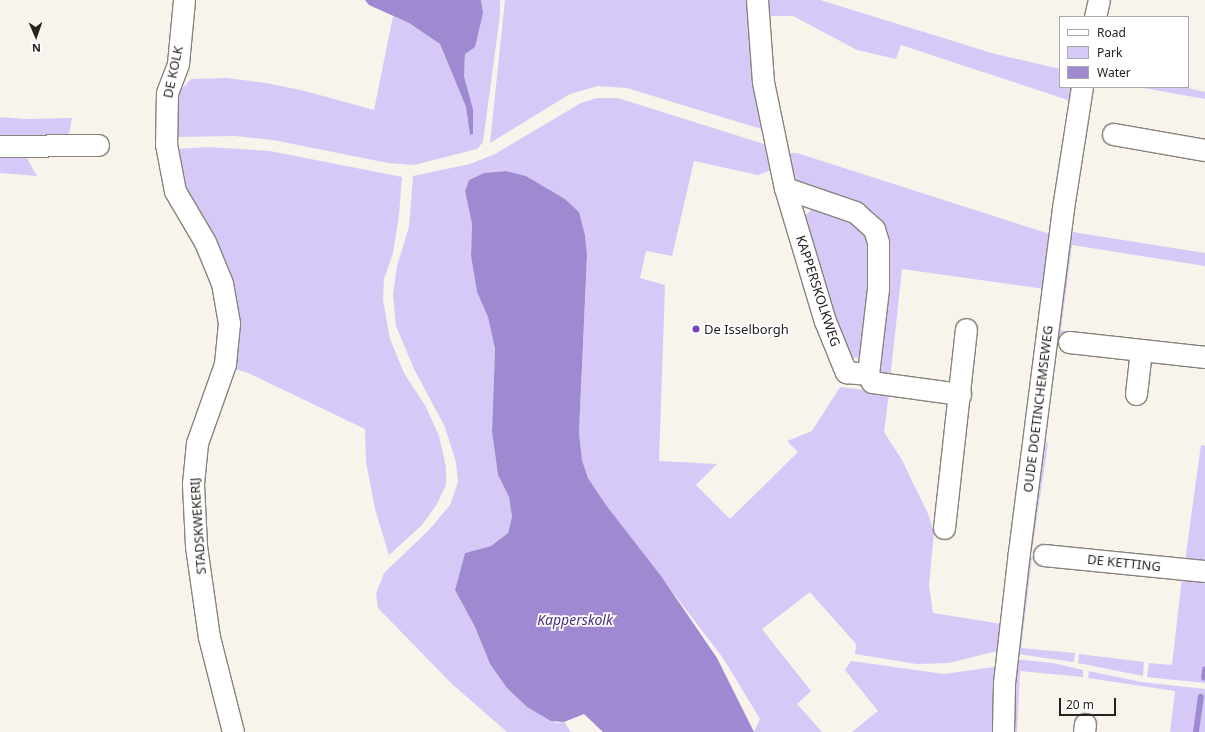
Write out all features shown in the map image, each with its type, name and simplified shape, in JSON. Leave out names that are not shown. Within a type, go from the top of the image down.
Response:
[{"type":"street","name":"DE KOLK","points":[[166,144],[166,93],[178,64],[184,0]]},
{"type":"street","name":"KAPPERSKOLKWEG","points":[[757,0],[763,82],[785,188],[825,321],[842,366],[846,372],[868,374],[872,382],[960,394]]},
{"type":"street","points":[[1095,16],[1099,0]]},
{"type":"street","name":"OUDE DOETINCHEMSEWEG","points":[[1002,732],[1004,683],[1019,552],[1062,213],[1082,88]]},
{"type":"street","points":[[1113,134],[1205,150]]},
{"type":"street","name":"STADSKWEKERIJ","points":[[166,144],[175,191],[205,242],[219,276],[229,323],[225,364],[197,443],[193,484],[196,546],[209,637],[233,732]]},
{"type":"street","points":[[0,146],[98,145]]},
{"type":"street","points":[[785,188],[855,212],[874,229],[878,242],[878,289],[868,374]]},
{"type":"street","points":[[944,528],[966,330]]},
{"type":"street","points":[[1069,342],[1205,357]]},
{"type":"street","points":[[1136,394],[1141,350]]},
{"type":"street","name":"DE KETTING","points":[[1044,555],[1205,571]]},
{"type":"green space","points":[[481,0],[500,0],[500,15],[483,142],[477,149],[414,165],[388,163],[273,140],[235,136],[177,137],[177,94],[191,79],[227,78],[266,83],[305,91],[374,110],[393,16],[409,23],[440,44],[466,107],[470,134],[473,134],[473,109],[464,76],[465,54],[483,13]]},
{"type":"green space","points":[[505,0],[751,0],[761,129],[627,88],[598,86],[570,94],[490,143]]},
{"type":"green space","points":[[765,0],[820,0],[995,54],[1059,69],[1059,88],[1076,88],[1074,102],[901,45],[896,59],[857,50],[793,16],[765,16]]},
{"type":"green space","points":[[1144,88],[1187,88],[1205,92],[1205,99]]},
{"type":"green space","points":[[597,98],[617,98],[764,144],[772,170],[758,175],[694,161],[672,256],[646,251],[640,278],[665,285],[659,461],[717,464],[696,485],[730,519],[798,452],[787,441],[812,431],[840,387],[889,393],[884,432],[902,460],[928,514],[934,532],[929,585],[933,613],[1002,624],[1045,289],[902,269],[890,380],[879,378],[876,366],[887,286],[888,251],[882,221],[872,211],[852,201],[795,181],[789,175],[785,158],[787,153],[797,153],[1053,235],[1052,257],[1005,640],[997,651],[949,663],[917,664],[855,654],[856,644],[810,592],[762,629],[811,691],[797,704],[822,732],[754,732],[760,719],[723,658],[606,505],[588,478],[582,460],[579,432],[587,261],[585,235],[579,212],[565,199],[526,176],[506,171],[484,173],[469,180],[465,191],[472,224],[471,256],[477,292],[488,317],[495,349],[492,432],[498,475],[509,497],[512,517],[508,533],[491,546],[465,553],[455,590],[475,627],[490,664],[507,688],[527,707],[556,723],[564,722],[571,732],[507,732],[452,684],[378,608],[376,594],[384,573],[429,530],[450,505],[458,482],[456,462],[445,427],[414,369],[396,326],[393,295],[397,266],[409,227],[413,176],[470,164],[495,154],[581,103]]},
{"type":"green space","points":[[0,117],[25,119],[72,118],[69,133],[62,138],[0,141]]},
{"type":"green space","points":[[208,147],[270,151],[402,177],[399,215],[393,253],[384,279],[383,300],[390,339],[404,373],[426,407],[439,436],[446,467],[446,485],[437,504],[422,525],[389,555],[375,509],[366,462],[365,429],[248,373],[232,368],[237,340],[180,179],[176,149]]},
{"type":"green space","points":[[23,151],[37,176],[0,173],[0,152]]},
{"type":"green space","points":[[819,208],[856,221],[868,236],[867,297],[862,354],[858,358],[849,357],[845,348],[805,223],[805,216],[811,210]]},
{"type":"green space","points":[[1066,231],[1205,253],[1205,266],[1072,245],[1061,330],[1068,332],[1066,344],[1052,343]]},
{"type":"green space","points":[[1037,442],[1048,443],[1032,551],[1025,551]]},
{"type":"green space","points":[[1201,445],[1205,446],[1205,564],[1185,561]]},
{"type":"green space","points":[[1024,557],[1032,558],[1021,648],[1075,653],[1074,662],[1017,654]]},
{"type":"green space","points":[[1182,578],[1205,581],[1205,683],[1147,677],[1149,663],[1172,665]]},
{"type":"green space","points":[[1079,654],[1144,662],[1143,676],[1078,663]]},
{"type":"green space","points":[[1013,659],[1053,663],[1083,670],[1083,677],[1020,671],[1017,732],[1010,732]]},
{"type":"green space","points":[[851,661],[944,674],[1001,666],[1001,732],[852,732],[878,711],[845,670]]},
{"type":"green space","points":[[1089,671],[1141,682],[1205,689],[1205,732],[1170,732],[1175,691],[1088,678]]},
{"type":"water","points":[[365,0],[481,0],[483,13],[475,47],[465,54],[464,76],[473,109],[473,134],[470,135],[466,107],[440,44],[409,23],[369,5]]},
{"type":"water","name":"Kapperskolk","points":[[506,171],[526,176],[565,199],[579,212],[585,235],[587,256],[579,432],[582,460],[588,478],[606,505],[661,576],[717,658],[754,732],[603,732],[584,714],[564,722],[551,721],[527,707],[507,688],[490,664],[475,627],[455,590],[465,553],[491,546],[508,533],[512,517],[509,497],[498,475],[492,432],[495,349],[488,317],[477,292],[471,256],[472,224],[465,191],[469,180],[484,173]]},
{"type":"waterway","points":[[1204,678],[1205,670]]},
{"type":"waterway","points":[[1196,732],[1201,697]]},
{"type":"place","name":"De Isselborgh","points":[[696,329]]}]
